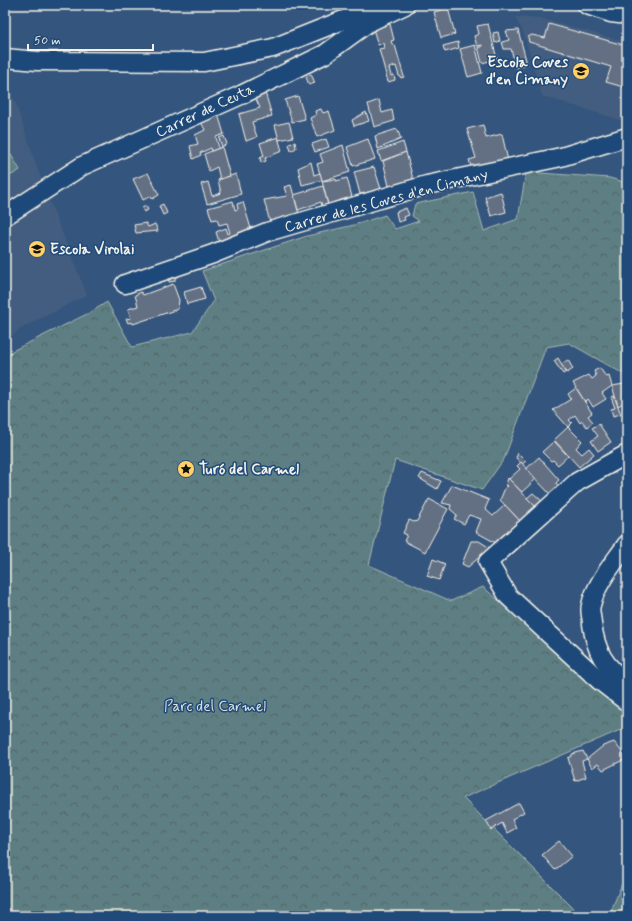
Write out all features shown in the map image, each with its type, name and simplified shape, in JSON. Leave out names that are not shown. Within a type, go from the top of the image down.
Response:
[{"type":"street","points":[[5,58],[37,61],[204,62],[273,48],[381,5]]},
{"type":"street","name":"Carrer de Ceuta","points":[[5,216],[82,166],[241,95],[325,54],[369,22],[405,5]]},
{"type":"street","points":[[587,5],[627,15]]},
{"type":"street","points":[[5,69],[37,61]]},
{"type":"street","name":"Carrer de les Coves d'en Cimany","points":[[126,284],[213,254],[267,232],[427,185],[561,156],[627,137]]},
{"type":"street","points":[[627,454],[577,482],[488,562],[508,596],[600,681],[627,702]]},
{"type":"street","points":[[627,544],[599,585],[590,607],[595,643],[600,655],[618,676],[627,683]]},
{"type":"shaded area","name":"Escola Coves d'en Cimany","points":[[515,17],[543,19],[627,42],[627,122],[542,96],[523,32]]},
{"type":"shaded area","name":"Escola Virolai","points":[[5,78],[16,104],[42,182],[87,295],[20,329],[5,342]]},
{"type":"green space","points":[[5,145],[20,170],[5,179]]},
{"type":"green space","name":"Parc del Carmel","points":[[526,172],[610,178],[627,183],[627,376],[569,343],[546,347],[504,459],[482,490],[395,460],[369,565],[451,601],[483,587],[627,710],[627,727],[463,798],[581,916],[5,916],[5,357],[12,351],[91,312],[107,302],[132,347],[192,332],[214,301],[202,271],[307,236],[354,225],[385,215],[395,229],[419,221],[412,216],[415,204],[473,192],[484,231],[518,219]]},
{"type":"green space","points":[[627,871],[627,916],[609,916]]},
{"type":"building","points":[[448,8],[455,34],[441,38],[434,12]]},
{"type":"building","points":[[390,24],[394,40],[391,41],[393,46],[395,45],[404,77],[401,78],[399,76],[396,66],[389,68],[391,76],[394,75],[395,80],[388,82],[379,49],[384,48],[383,43],[378,45],[373,29]]},
{"type":"building","points":[[488,24],[497,59],[482,63],[478,47],[482,47],[482,45],[477,46],[474,36],[479,34],[477,26]]},
{"type":"building","points":[[549,24],[627,46],[627,88],[606,82],[611,67],[529,42],[528,37],[532,35],[545,38]]},
{"type":"building","points":[[518,30],[527,64],[516,68],[511,49],[504,49],[502,42],[509,40],[506,31]]},
{"type":"building","points":[[498,32],[500,41],[495,43],[493,33]]},
{"type":"building","points":[[458,42],[459,48],[445,52],[443,46]]},
{"type":"building","points":[[475,45],[482,73],[468,77],[460,49]]},
{"type":"building","points":[[311,74],[315,83],[309,85],[306,77]]},
{"type":"building","points":[[265,92],[272,116],[252,122],[257,137],[246,141],[239,114],[260,108],[255,97]]},
{"type":"building","points":[[298,96],[305,119],[292,122],[285,100]]},
{"type":"building","points":[[379,100],[382,113],[392,110],[394,121],[374,127],[368,104]]},
{"type":"building","points":[[321,109],[323,113],[329,111],[335,130],[317,137],[310,118],[316,115],[315,111]]},
{"type":"building","points":[[366,112],[369,121],[354,126],[352,120]]},
{"type":"building","points":[[218,114],[224,134],[216,137],[219,148],[212,151],[211,148],[200,153],[201,155],[193,159],[190,146],[198,144],[195,135],[205,130],[201,122]]},
{"type":"building","points":[[289,122],[293,137],[279,140],[275,125]]},
{"type":"building","points":[[483,125],[486,138],[502,134],[508,161],[478,167],[478,164],[471,166],[469,160],[476,158],[467,129]]},
{"type":"building","points":[[397,129],[401,139],[378,149],[375,136]]},
{"type":"building","points":[[224,136],[227,144],[222,147],[219,138]]},
{"type":"building","points":[[278,137],[282,151],[265,158],[266,161],[261,163],[260,158],[264,156],[260,143]]},
{"type":"building","points":[[326,139],[329,147],[315,152],[312,144]]},
{"type":"building","points":[[368,139],[375,159],[353,166],[347,147]]},
{"type":"building","points":[[295,142],[296,148],[291,151],[289,144]]},
{"type":"building","points":[[403,142],[406,152],[381,161],[378,151]]},
{"type":"building","points":[[343,145],[350,172],[322,181],[317,164],[323,162],[320,154]]},
{"type":"building","points":[[222,147],[230,176],[220,179],[217,167],[209,171],[204,154]]},
{"type":"building","points":[[406,152],[413,179],[389,186],[383,161]]},
{"type":"building","points":[[311,162],[314,175],[320,173],[322,180],[302,185],[298,168]]},
{"type":"building","points":[[374,167],[381,189],[360,194],[354,172]]},
{"type":"building","points":[[148,173],[159,195],[152,199],[151,196],[143,200],[133,179]]},
{"type":"building","points":[[236,174],[241,194],[207,204],[201,184],[208,182],[212,196],[221,193],[218,180]]},
{"type":"building","points":[[347,178],[352,197],[334,202],[335,207],[329,209],[322,181],[336,179],[336,181]]},
{"type":"building","points":[[291,185],[300,218],[271,226],[264,200],[287,196],[284,187]]},
{"type":"building","points":[[323,186],[329,209],[323,211],[321,202],[298,210],[294,195]]},
{"type":"building","points":[[501,192],[506,212],[491,216],[485,197]]},
{"type":"building","points":[[233,201],[235,210],[238,209],[237,204],[243,202],[252,232],[219,242],[216,232],[226,228],[228,234],[230,233],[227,223],[219,225],[217,219],[212,220],[208,208]]},
{"type":"building","points":[[163,204],[167,213],[163,215],[159,206]]},
{"type":"building","points":[[146,206],[148,210],[144,212],[142,208]]},
{"type":"building","points":[[406,208],[409,215],[404,217],[405,220],[398,222],[396,212]]},
{"type":"building","points":[[146,223],[148,227],[155,224],[158,231],[136,233],[134,225]]},
{"type":"building","points":[[168,276],[175,276],[175,281],[169,282]]},
{"type":"building","points":[[173,284],[179,300],[178,309],[133,324],[132,322],[128,323],[126,319],[131,318],[128,309],[138,306],[135,295],[141,292],[143,295]]},
{"type":"building","points":[[201,287],[205,299],[187,304],[184,292]]},
{"type":"building","points":[[558,358],[566,372],[563,374],[554,361]]},
{"type":"building","points":[[568,360],[573,369],[567,373],[561,364]]},
{"type":"building","points":[[600,368],[606,377],[609,376],[612,386],[602,393],[606,399],[593,407],[588,399],[585,402],[573,383],[589,375],[592,379],[596,376],[594,371]]},
{"type":"building","points":[[627,384],[627,406],[625,402],[618,406],[612,386]]},
{"type":"building","points":[[576,388],[592,413],[588,416],[593,422],[587,427],[582,421],[580,423],[575,415],[569,420],[572,423],[568,427],[553,410],[571,399],[568,394]]},
{"type":"building","points":[[614,396],[621,414],[613,416],[611,409],[615,408],[611,397]]},
{"type":"building","points":[[599,424],[611,442],[598,451],[591,441],[598,436],[592,428]]},
{"type":"building","points":[[568,427],[582,441],[576,448],[582,454],[589,448],[594,454],[579,467],[554,440]]},
{"type":"building","points":[[554,441],[568,456],[558,465],[553,460],[551,461],[542,452]]},
{"type":"building","points":[[518,453],[526,461],[522,464],[516,458]]},
{"type":"building","points":[[539,457],[559,480],[556,483],[558,486],[550,494],[526,469]]},
{"type":"building","points":[[521,462],[536,479],[522,492],[509,479],[520,469],[517,466]]},
{"type":"building","points":[[422,473],[441,481],[437,489],[419,478]]},
{"type":"building","points":[[508,478],[536,507],[520,521],[500,500],[505,488],[508,486],[506,485]]},
{"type":"building","points":[[452,485],[489,500],[485,509],[493,516],[505,505],[520,521],[496,543],[476,532],[481,519],[469,515],[464,524],[454,519],[457,515],[450,509],[451,505],[442,503]]},
{"type":"building","points":[[533,493],[542,501],[536,507],[527,498]]},
{"type":"building","points":[[429,499],[448,509],[425,552],[404,541],[407,535],[403,533],[409,520],[414,522],[417,521]]},
{"type":"building","points":[[471,541],[479,541],[490,548],[468,567],[462,564]]},
{"type":"building","points":[[433,559],[445,564],[439,580],[427,576]]},
{"type":"building","points":[[614,742],[627,758],[603,770],[598,764],[592,768],[587,759],[603,746]]},
{"type":"building","points":[[583,751],[587,759],[582,761],[586,777],[575,781],[568,758],[572,756],[572,754]]},
{"type":"building","points":[[519,803],[524,812],[512,819],[516,828],[507,833],[502,823],[491,830],[486,821]]},
{"type":"building","points":[[559,841],[572,856],[555,870],[542,855]]},
{"type":"place","name":"Escola Coves d'en Cimany","points":[[581,71]]},
{"type":"place","name":"Escola Virolai","points":[[37,249]]},
{"type":"place","name":"Turó del Carmel","points":[[186,469]]}]
